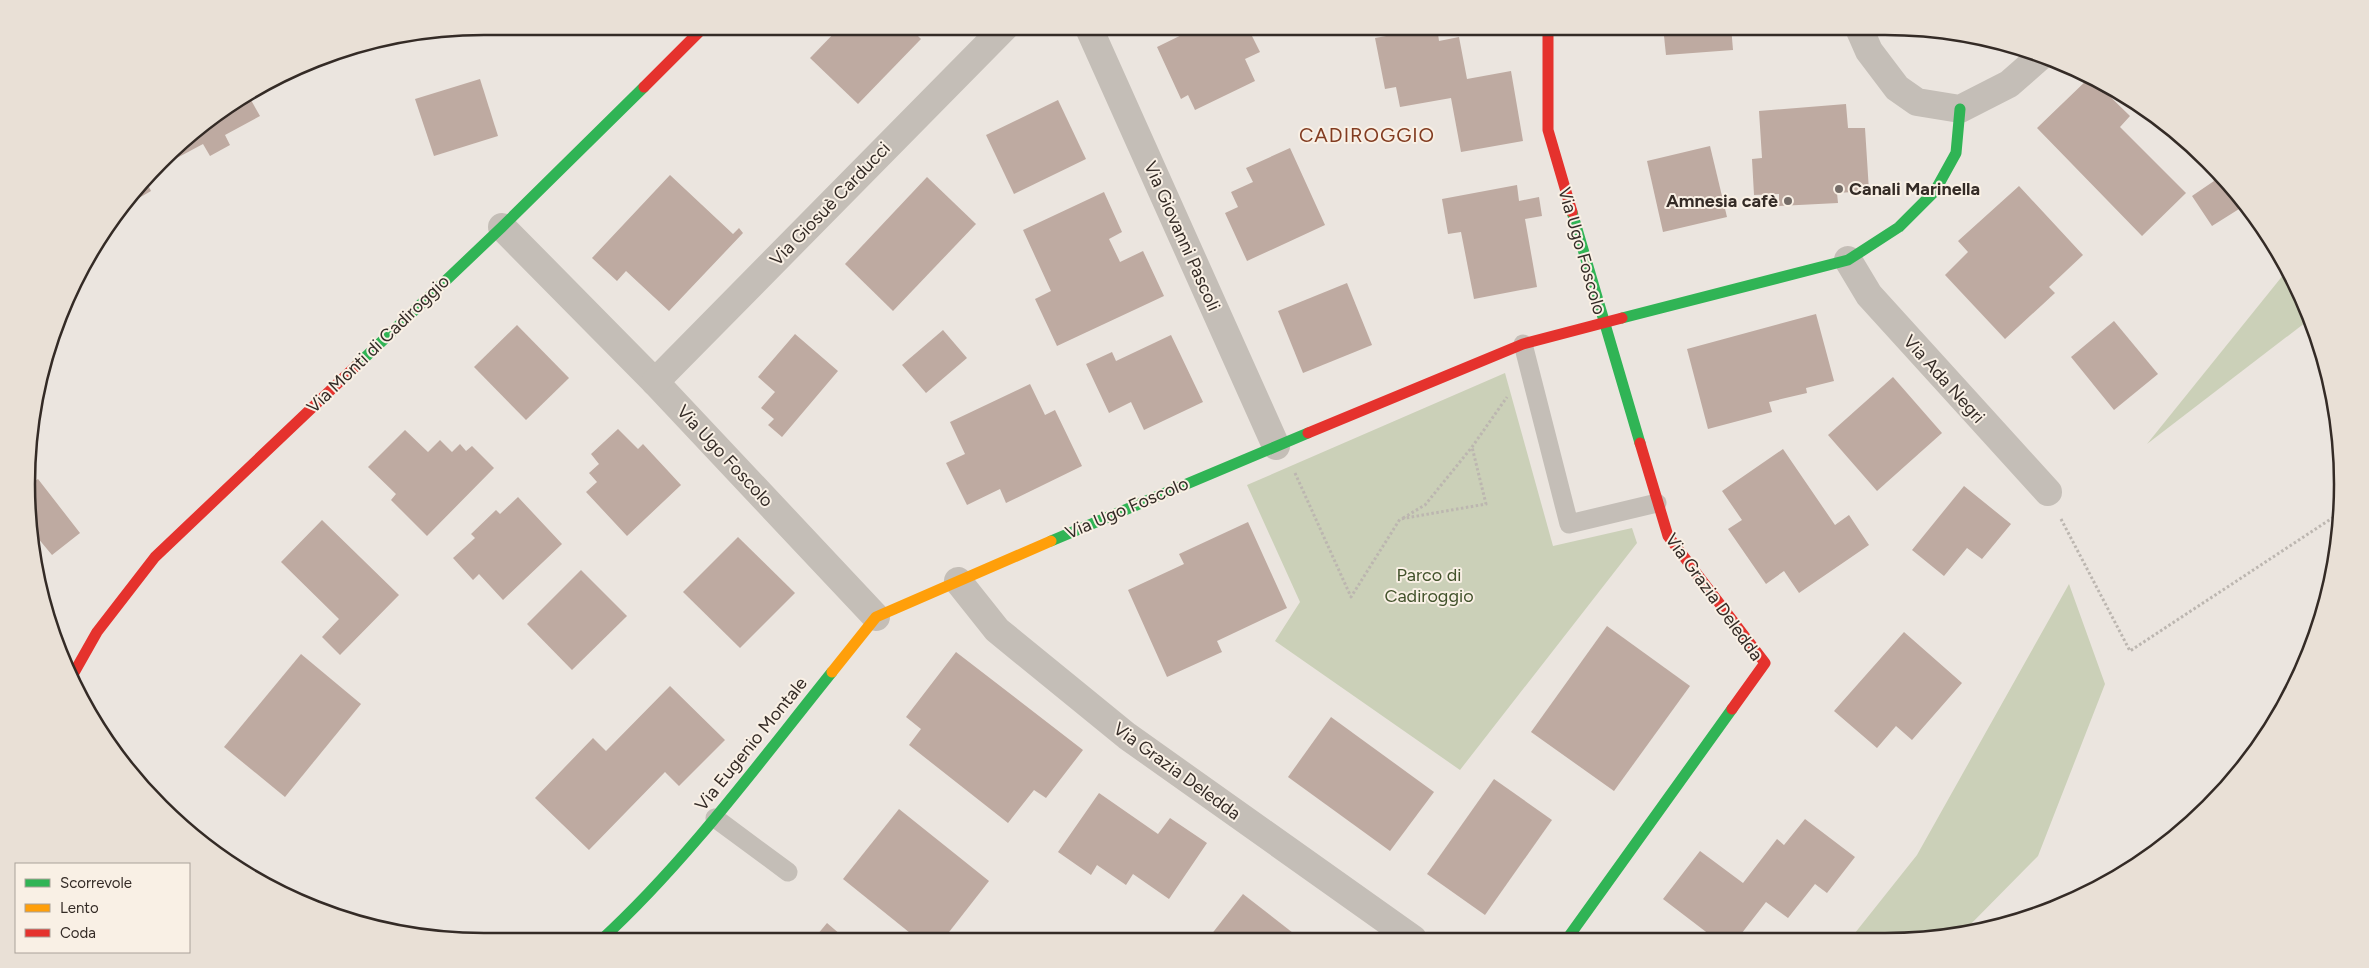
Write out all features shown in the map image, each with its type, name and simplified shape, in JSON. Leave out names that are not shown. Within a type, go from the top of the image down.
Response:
[{"type":"street","name":"Via Monti di Cadiroggio","points":[[75,670],[97,632],[155,557],[502,227],[696,35]]},
{"type":"street","name":"Via Giosuè Carducci","points":[[655,382],[997,35]]},
{"type":"street","name":"Via Giovanni Pascoli","points":[[1092,35],[1276,446]]},
{"type":"street","name":"Via Ugo Foscolo","points":[[502,227],[655,382],[876,617],[1276,446],[1523,344],[1603,322],[1548,130],[1548,35]]},
{"type":"street","points":[[1862,35],[1869,51],[1897,88],[1917,102],[1960,109],[2009,84],[2035,61]]},
{"type":"street","points":[[1603,322],[1848,260],[1900,227],[1935,191],[1956,153],[1960,109]]},
{"type":"street","name":"Via Ada Negri","points":[[1848,260],[1869,296],[2048,492]]},
{"type":"street","name":"Via Grazia Deledda","points":[[1571,933],[1765,663],[1668,536],[1656,503],[1603,322]]},
{"type":"street","name":"Via Grazia Deledda","points":[[958,581],[997,630],[1127,736],[1405,933]]},
{"type":"street","name":"Via Eugenio Montale","points":[[609,933],[628,915],[715,818],[876,617]]},
{"type":"lane","points":[[1523,344],[1569,524],[1656,503]]},
{"type":"lane","points":[[715,818],[788,872]]},
{"type":"path","points":[[1276,446],[1292,468],[1351,597],[1400,519],[1425,505],[1472,447],[1529,364]]},
{"type":"path","points":[[1400,519],[1486,504],[1472,447]]},
{"type":"path","points":[[2048,492],[2130,650],[2333,518]]},
{"type":"green space","points":[[2283,276],[2304,324],[2147,444]]},
{"type":"green space","name":"Parco di Cadiroggio","points":[[1505,373],[1553,546],[1632,528],[1637,543],[1460,770],[1275,641],[1300,602],[1247,485]]},
{"type":"green space","points":[[2069,584],[2105,684],[2038,856],[1970,924],[1914,932],[1855,933],[1917,855]]},
{"type":"building","points":[[832,35],[917,35],[921,39],[858,104],[810,58]]},
{"type":"building","points":[[1182,35],[1252,35],[1260,52],[1245,59],[1255,81],[1195,110],[1188,95],[1181,99],[1157,47]]},
{"type":"building","points":[[1392,35],[1438,35],[1439,41],[1459,37],[1467,79],[1511,71],[1523,141],[1461,152],[1451,98],[1400,107],[1396,87],[1385,89],[1375,38]]},
{"type":"building","points":[[1664,35],[1732,35],[1733,50],[1666,55]]},
{"type":"building","points":[[480,79],[498,136],[434,156],[415,99]]},
{"type":"building","points":[[2085,82],[2107,93],[2130,116],[2120,127],[2186,193],[2142,236],[2037,128]]},
{"type":"building","points":[[251,100],[260,116],[225,135],[230,145],[210,156],[203,144],[175,159],[211,128]]},
{"type":"building","points":[[1058,100],[1086,159],[1014,194],[986,135]]},
{"type":"building","points":[[1846,104],[1848,128],[1865,128],[1869,191],[1837,193],[1838,203],[1779,206],[1779,194],[1754,195],[1752,159],[1762,158],[1759,111]]},
{"type":"building","points":[[1710,146],[1727,217],[1663,232],[1647,161]]},
{"type":"building","points":[[1290,148],[1325,225],[1247,261],[1225,213],[1238,207],[1231,192],[1253,182],[1246,168]]},
{"type":"building","points":[[670,175],[733,234],[739,228],[743,233],[669,311],[626,271],[617,281],[592,258]]},
{"type":"building","points":[[2211,176],[2239,209],[2212,226],[2192,196],[2214,181]]},
{"type":"building","points":[[927,177],[976,224],[893,311],[845,264]]},
{"type":"building","points":[[1517,185],[1519,201],[1539,197],[1542,216],[1525,219],[1537,287],[1474,299],[1461,232],[1448,234],[1442,199]]},
{"type":"building","points":[[148,186],[151,191],[138,199]]},
{"type":"building","points":[[2019,186],[2083,255],[2049,287],[2055,293],[2005,339],[1945,275],[1968,252],[1958,241]]},
{"type":"building","points":[[1104,192],[1122,232],[1109,239],[1120,262],[1143,251],[1164,296],[1057,346],[1035,299],[1051,291],[1023,230]]},
{"type":"building","points":[[1347,283],[1372,345],[1303,373],[1278,311]]},
{"type":"building","points":[[1816,314],[1834,381],[1806,388],[1807,393],[1769,402],[1772,412],[1708,429],[1687,349]]},
{"type":"building","points":[[2114,321],[2158,374],[2114,410],[2071,357]]},
{"type":"building","points":[[517,325],[569,378],[526,420],[474,367]]},
{"type":"building","points":[[943,330],[967,358],[926,393],[902,365]]},
{"type":"building","points":[[795,334],[838,371],[782,437],[768,425],[774,419],[761,408],[775,392],[758,377]]},
{"type":"building","points":[[1171,335],[1203,402],[1144,430],[1131,402],[1109,413],[1086,364],[1112,352],[1116,361]]},
{"type":"building","points":[[1893,377],[1942,433],[1877,491],[1828,435]]},
{"type":"building","points":[[1030,384],[1045,415],[1055,410],[1082,466],[1006,503],[1000,489],[967,505],[946,463],[965,454],[950,422]]},
{"type":"building","points":[[618,429],[638,449],[643,444],[681,485],[627,536],[586,492],[597,482],[589,473],[599,464],[591,454]]},
{"type":"building","points":[[405,430],[428,452],[440,440],[452,452],[460,444],[466,451],[472,446],[494,468],[427,536],[391,500],[396,494],[368,467]]},
{"type":"building","points":[[1783,449],[1835,525],[1849,515],[1869,545],[1799,593],[1784,571],[1766,584],[1728,529],[1742,520],[1722,491]]},
{"type":"building","points":[[38,479],[80,533],[52,555],[39,539],[35,481]]},
{"type":"building","points":[[1964,486],[2011,524],[1982,559],[1967,548],[1944,576],[1912,550]]},
{"type":"building","points":[[518,497],[562,544],[503,600],[479,574],[473,580],[453,558],[475,538],[471,534],[496,510],[500,514]]},
{"type":"building","points":[[322,520],[399,595],[340,655],[322,637],[339,619],[281,562]]},
{"type":"building","points":[[1248,522],[1287,608],[1217,641],[1222,652],[1167,677],[1128,590],[1184,564],[1179,554]]},
{"type":"building","points":[[738,537],[795,593],[740,648],[683,592]]},
{"type":"building","points":[[581,570],[627,616],[572,670],[527,624]]},
{"type":"building","points":[[1607,626],[1690,686],[1614,791],[1531,732]]},
{"type":"building","points":[[1904,632],[1962,683],[1912,740],[1896,726],[1877,748],[1834,711]]},
{"type":"building","points":[[956,652],[1083,750],[1046,798],[1034,790],[1008,823],[909,745],[921,729],[906,717]]},
{"type":"building","points":[[301,654],[361,704],[285,797],[224,747]]},
{"type":"building","points":[[670,686],[725,740],[679,786],[665,772],[589,850],[535,798],[593,738],[606,751]]},
{"type":"building","points":[[1331,717],[1434,792],[1390,851],[1288,777]]},
{"type":"building","points":[[1494,779],[1552,820],[1485,915],[1427,874]]},
{"type":"building","points":[[1099,793],[1158,834],[1170,818],[1207,843],[1169,899],[1133,874],[1126,885],[1097,865],[1091,875],[1058,852]]},
{"type":"building","points":[[899,809],[989,881],[948,933],[910,933],[843,879]]},
{"type":"building","points":[[1805,819],[1855,857],[1827,893],[1815,884],[1788,918],[1766,902],[1742,933],[1707,933],[1663,899],[1700,851],[1743,883],[1777,839],[1784,845]]},
{"type":"building","points":[[1243,894],[1293,933],[1212,933]]},
{"type":"building","points":[[827,923],[839,933],[819,933]]},
{"type":"traffic: fast","points":[[356,366],[502,227],[644,87]]},
{"type":"traffic: fast","points":[[1622,318],[1848,260],[1899,227],[1935,191],[1956,153],[1960,109]]},
{"type":"traffic: fast","points":[[1572,212],[1640,443]]},
{"type":"traffic: fast","points":[[1051,541],[1308,433]]},
{"type":"traffic: fast","points":[[608,933],[663,878],[692,845],[832,672]]},
{"type":"traffic: fast","points":[[1571,933],[1732,709]]},
{"type":"traffic: slow","points":[[832,672],[876,617],[1051,541]]},
{"type":"traffic: jam","points":[[644,87],[696,35]]},
{"type":"traffic: jam","points":[[1548,35],[1548,130],[1572,212]]},
{"type":"traffic: jam","points":[[1308,433],[1523,344],[1622,318]]},
{"type":"traffic: jam","points":[[75,670],[97,632],[155,557],[356,366]]},
{"type":"traffic: jam","points":[[1640,443],[1668,536],[1765,663],[1732,709]]},
{"type":"place","name":"Canali Marinella","points":[[1839,189]]},
{"type":"place","name":"Amnesia cafè","points":[[1788,201]]},
{"type":"district","name":"CADIROGGIO","points":[[1367,135]]}]
